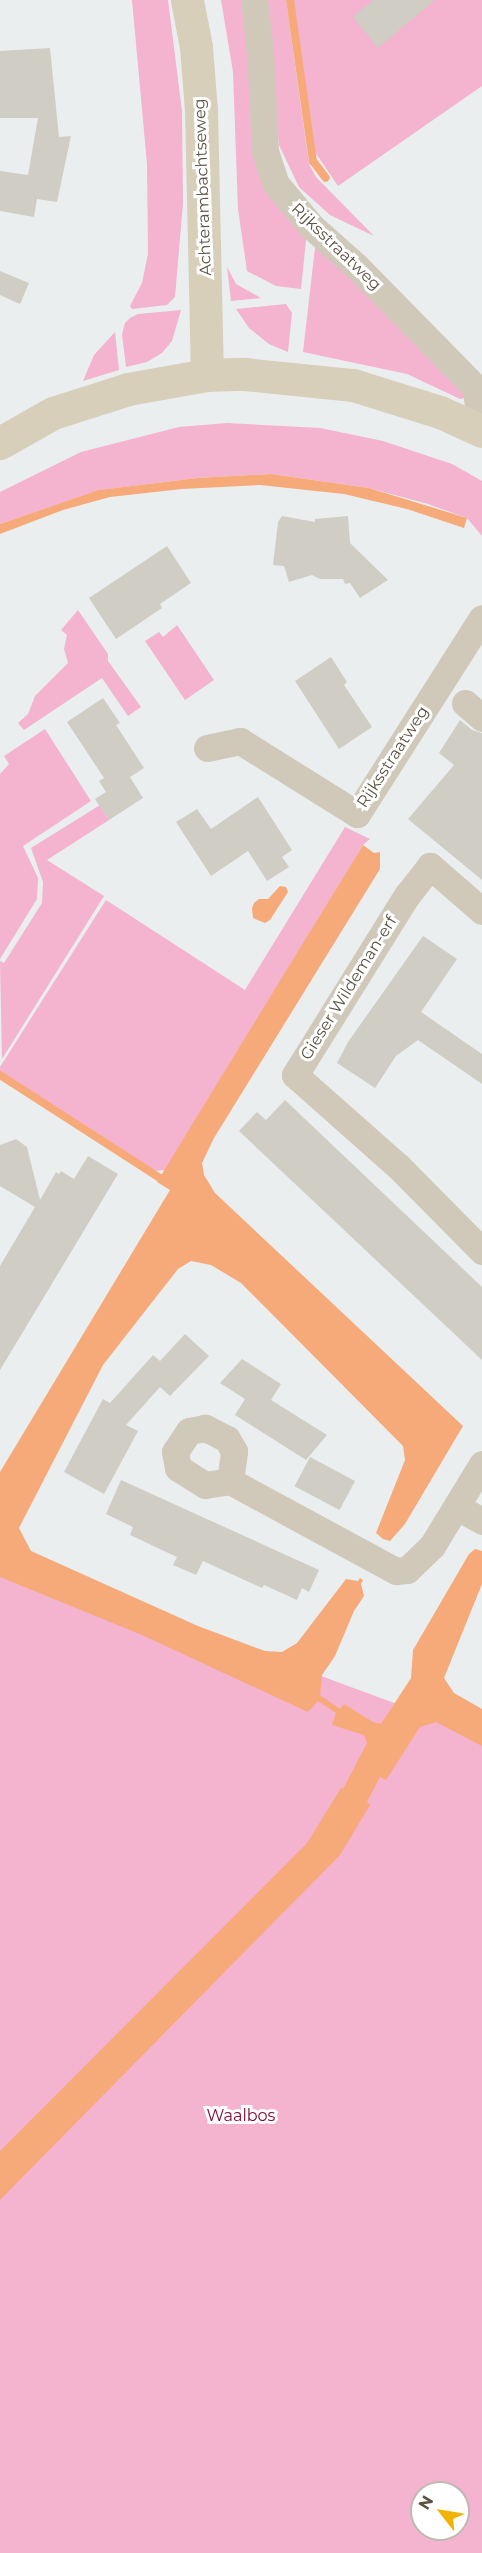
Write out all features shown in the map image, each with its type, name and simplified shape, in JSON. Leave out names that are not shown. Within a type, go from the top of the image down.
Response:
[{"type":"street","name":"Achterambachtseweg","points":[[188,0],[196,47],[201,111],[207,375]]},
{"type":"street","name":"Rijksstraatweg","points":[[254,0],[260,52],[265,151],[276,184],[311,225],[356,266],[475,387],[482,429]]},
{"type":"street","name":"Rijksstraatweg","points":[[0,443],[53,413],[128,389],[207,375],[244,374],[353,385],[440,412],[482,429]]},
{"type":"street","name":"Rijksstraatweg","points":[[207,748],[240,741],[357,814],[482,618]]},
{"type":"street","name":"Gieser Wildeman-erf","points":[[482,911],[430,867],[406,895],[295,1075],[398,1166],[482,1251]]},
{"type":"street","points":[[230,1481],[396,1571],[407,1570],[432,1546],[482,1464]]},
{"type":"street","points":[[457,1507],[482,1521]]},
{"type":"green space","points":[[132,0],[168,0],[182,111],[183,203],[175,297],[167,305],[132,309],[130,306],[142,283],[148,254],[147,164]]},
{"type":"green space","points":[[221,0],[251,0],[268,179],[307,231],[301,289],[276,286],[247,271],[238,209],[233,72]]},
{"type":"green space","points":[[264,0],[286,0],[309,164],[316,177],[374,236],[330,215],[299,187],[279,145]]},
{"type":"green space","points":[[293,0],[482,0],[482,86],[338,186],[315,152]]},
{"type":"green space","points":[[316,239],[470,396],[460,399],[407,374],[303,352]]},
{"type":"green space","points":[[227,267],[236,284],[261,298],[231,301]]},
{"type":"green space","points":[[286,304],[292,313],[288,352],[269,344],[249,328],[236,309]]},
{"type":"green space","points":[[181,310],[172,341],[162,353],[147,362],[126,367],[122,335],[125,323],[138,314]]},
{"type":"green space","points":[[115,332],[119,370],[83,381],[94,355]]},
{"type":"green space","points":[[227,423],[320,428],[383,441],[452,464],[482,481],[482,536],[467,518],[428,504],[369,488],[271,474],[197,478],[100,490],[0,524],[0,492],[81,452],[179,427]]},
{"type":"green space","points":[[78,610],[108,654],[108,661],[141,707],[128,716],[102,678],[24,730],[18,723],[28,714],[35,696],[68,663],[64,649],[67,635],[61,630]]},
{"type":"green space","points":[[177,625],[214,680],[185,700],[145,641],[159,632],[163,637]]},
{"type":"green space","points":[[45,729],[91,801],[23,846],[38,878],[37,899],[0,959],[0,774],[9,764],[4,756]]},
{"type":"green space","points":[[100,805],[109,820],[47,860],[104,896],[2,1059],[0,961],[4,963],[42,903],[43,882],[31,848]]},
{"type":"green space","points":[[345,827],[370,839],[363,845],[166,1170],[154,1171],[0,1071],[0,1067],[106,900],[245,990]]},
{"type":"green space","name":"Waalbos","points":[[0,1562],[435,1718],[482,1740],[482,2553],[0,2553]]},
{"type":"shaded area","points":[[271,474],[369,488],[467,518],[464,528],[407,509],[344,494],[260,485],[182,489],[110,497],[63,510],[0,534],[0,524],[99,490],[197,478]]},
{"type":"shaded area","points":[[363,845],[374,853],[380,852],[380,869],[214,1138],[202,1163],[204,1175],[215,1193],[463,1426],[405,1524],[390,1541],[383,1539],[376,1533],[405,1460],[403,1446],[241,1283],[211,1265],[191,1261],[178,1269],[103,1365],[19,1528],[31,1551],[198,1626],[265,1651],[282,1652],[297,1643],[346,1579],[358,1581],[360,1578],[363,1580],[361,1584],[364,1596],[354,1611],[335,1656],[322,1675],[320,1695],[340,1709],[344,1704],[373,1722],[381,1724],[411,1678],[413,1650],[469,1554],[475,1549],[482,1551],[482,1584],[444,1678],[454,1693],[482,1709],[482,1746],[436,1722],[420,1727],[386,1780],[380,1777],[367,1802],[370,1805],[340,1855],[0,2200],[0,2151],[307,1843],[341,1788],[343,1789],[367,1743],[364,1735],[332,1725],[336,1713],[318,1701],[308,1712],[142,1635],[0,1577],[0,1472],[170,1190],[157,1182]]},
{"type":"shaded area","points":[[280,886],[286,887],[288,892],[270,920],[265,923],[253,918],[254,903],[259,899],[268,899]]},
{"type":"building","points":[[373,0],[435,0],[378,48],[353,17]]},
{"type":"building","points":[[50,48],[59,137],[71,136],[57,202],[37,199],[34,217],[0,211],[0,171],[28,175],[38,118],[0,118],[0,51]]},
{"type":"building","points":[[0,271],[29,283],[20,304],[0,295]]},
{"type":"building","points":[[282,516],[315,522],[315,519],[348,516],[350,543],[388,580],[360,598],[350,583],[345,584],[343,579],[320,579],[312,575],[289,582],[284,566],[273,565],[278,522]]},
{"type":"building","points":[[167,546],[191,583],[160,604],[162,608],[116,639],[89,598]]},
{"type":"building","points":[[331,657],[347,682],[344,685],[372,727],[339,749],[295,681]]},
{"type":"building","points":[[103,698],[120,723],[116,725],[144,768],[130,777],[143,798],[109,820],[95,799],[106,792],[99,781],[104,778],[67,722]]},
{"type":"building","points":[[460,720],[472,730],[482,733],[482,880],[408,819],[454,765],[439,753]]},
{"type":"building","points":[[258,797],[292,850],[282,857],[289,867],[267,881],[248,851],[211,876],[176,822],[197,809],[211,829]]},
{"type":"building","points":[[423,936],[457,959],[421,1012],[482,1054],[482,1084],[418,1040],[396,1056],[375,1088],[337,1063],[348,1042]]},
{"type":"building","points":[[285,1100],[482,1287],[482,1360],[239,1131],[257,1112],[266,1120]]},
{"type":"building","points":[[16,1139],[27,1147],[40,1200],[56,1172],[59,1174],[61,1171],[74,1179],[88,1156],[118,1174],[0,1370],[0,1266],[35,1207],[0,1186],[0,1145]]},
{"type":"building","points":[[185,1334],[209,1356],[170,1396],[160,1387],[126,1425],[138,1431],[104,1494],[64,1472],[103,1399],[110,1403],[153,1355],[160,1361]]},
{"type":"building","points":[[242,1359],[281,1384],[271,1400],[327,1435],[306,1460],[235,1415],[245,1399],[220,1383]]},
{"type":"building","points":[[310,1457],[355,1481],[340,1510],[295,1486]]},
{"type":"building","points":[[121,1480],[319,1570],[309,1592],[302,1588],[297,1600],[264,1585],[262,1588],[203,1561],[196,1575],[173,1565],[177,1557],[130,1535],[133,1527],[106,1514]]},
{"type":"waterway","points":[[290,0],[313,161],[326,178]]},
{"type":"waterway","points":[[0,1075],[160,1178]]}]
